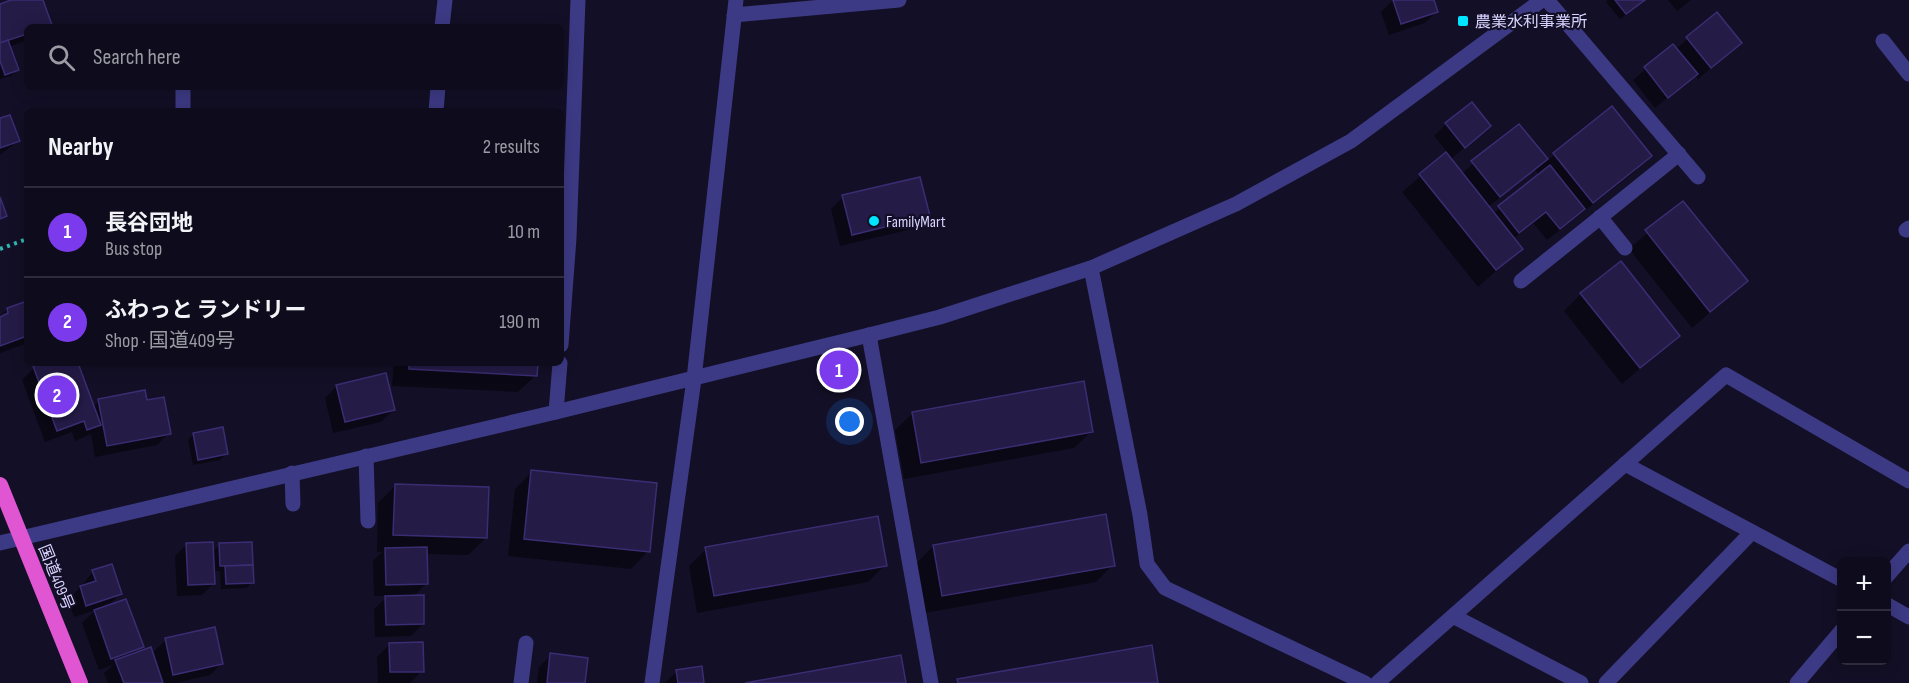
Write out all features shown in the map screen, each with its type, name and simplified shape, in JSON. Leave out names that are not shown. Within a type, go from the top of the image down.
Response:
[{"type":"highway","name":"国道409号","points":[[0,485],[80,683]]},
{"type":"street","points":[[442,24],[445,0]]},
{"type":"street","points":[[564,265],[578,0]]},
{"type":"street","points":[[652,683],[694,379],[735,8],[899,0]]},
{"type":"street","points":[[0,543],[694,379],[869,335],[940,317],[1091,268],[1236,204],[1351,141],[1542,0]]},
{"type":"street","points":[[1547,0],[1698,177]]},
{"type":"street","points":[[1883,41],[1909,74]]},
{"type":"street","points":[[183,90],[183,108]]},
{"type":"street","points":[[436,108],[438,90]]},
{"type":"street","points":[[1521,281],[1679,154]]},
{"type":"street","points":[[1600,217],[1625,248]]},
{"type":"street","points":[[1091,268],[1140,515],[1146,564],[1165,588],[1365,683]]},
{"type":"street","points":[[869,335],[932,683]]},
{"type":"street","points":[[556,412],[560,366]]},
{"type":"street","points":[[1377,683],[1726,375],[1909,481]]},
{"type":"street","points":[[366,456],[368,521]]},
{"type":"street","points":[[1625,464],[1837,577]]},
{"type":"street","points":[[292,473],[293,504]]},
{"type":"street","points":[[1606,683],[1752,532]]},
{"type":"street","points":[[1891,572],[1909,551]]},
{"type":"street","points":[[1891,606],[1909,616]]},
{"type":"street","points":[[1452,616],[1581,683]]},
{"type":"street","points":[[1797,683],[1837,636]]},
{"type":"street","points":[[521,683],[526,643]]},
{"type":"path","points":[[0,249],[24,240]]},
{"type":"building","points":[[11,0],[43,0],[52,24],[24,24],[24,35],[0,43],[0,4]]},
{"type":"building","points":[[1393,0],[1434,0],[1438,12],[1401,24]]},
{"type":"building","points":[[1615,0],[1645,0],[1626,14]]},
{"type":"building","points":[[1717,12],[1742,43],[1711,68],[1686,37]]},
{"type":"building","points":[[8,40],[19,70],[5,75],[0,61],[0,43]]},
{"type":"building","points":[[1673,44],[1698,74],[1668,98],[1644,67]]},
{"type":"building","points":[[1472,102],[1491,126],[1465,148],[1445,123]]},
{"type":"building","points":[[1612,106],[1652,156],[1593,203],[1553,153]]},
{"type":"building","points":[[10,115],[20,141],[0,148],[0,118]]},
{"type":"building","points":[[1519,124],[1548,159],[1500,197],[1471,161]]},
{"type":"building","points":[[1446,152],[1523,249],[1496,270],[1419,174]]},
{"type":"building","points":[[1550,165],[1585,209],[1560,229],[1546,212],[1519,233],[1498,206]]},
{"type":"building","points":[[920,177],[930,216],[852,235],[842,195]]},
{"type":"building","points":[[0,197],[7,216],[0,219]]},
{"type":"building","points":[[1683,201],[1748,281],[1710,312],[1645,230]]},
{"type":"building","points":[[1621,261],[1680,336],[1640,368],[1580,293]]},
{"type":"building","points":[[24,302],[24,337],[0,346],[0,317],[8,313],[7,308]]},
{"type":"building","points":[[33,366],[79,366],[101,425],[87,430],[84,421],[57,431]]},
{"type":"building","points":[[409,366],[538,366],[537,376],[409,369]]},
{"type":"building","points":[[386,373],[395,410],[345,422],[336,385]]},
{"type":"building","points":[[1084,381],[1093,432],[921,463],[912,412]]},
{"type":"building","points":[[145,390],[147,400],[164,397],[171,434],[107,446],[98,399]]},
{"type":"building","points":[[223,427],[228,454],[198,460],[193,433]]},
{"type":"building","points":[[531,470],[657,483],[650,552],[524,539]]},
{"type":"building","points":[[395,484],[489,487],[487,538],[393,535]]},
{"type":"building","points":[[1106,514],[1115,566],[942,596],[933,545]]},
{"type":"building","points":[[878,516],[887,566],[714,596],[705,547]]},
{"type":"building","points":[[213,542],[215,584],[188,585],[186,543]]},
{"type":"building","points":[[252,542],[253,565],[220,566],[219,543]]},
{"type":"building","points":[[427,547],[428,584],[386,585],[385,548]]},
{"type":"building","points":[[112,564],[122,594],[86,606],[80,586],[96,581],[92,570]]},
{"type":"building","points":[[253,565],[254,583],[226,584],[225,566]]},
{"type":"building","points":[[424,595],[424,624],[386,625],[385,596]]},
{"type":"building","points":[[126,599],[144,647],[111,659],[94,610]]},
{"type":"building","points":[[215,627],[223,664],[173,675],[165,638]]},
{"type":"building","points":[[423,642],[424,672],[390,672],[389,643]]},
{"type":"building","points":[[1152,645],[1158,683],[958,683],[957,679]]},
{"type":"building","points":[[151,647],[163,683],[124,683],[115,660]]},
{"type":"building","points":[[550,653],[588,658],[585,683],[547,683]]},
{"type":"building","points":[[901,655],[906,683],[745,683]]},
{"type":"building","points":[[702,666],[704,683],[678,683],[676,670]]},
{"type":"place","name":"農業水利事業所","points":[[1463,21]]},
{"type":"place","name":"FamilyMart","points":[[874,221]]},
{"type":"place","name":"長谷団地","points":[[839,370]]},
{"type":"place","name":"ふわっと ランドリー","points":[[57,395]]}]
